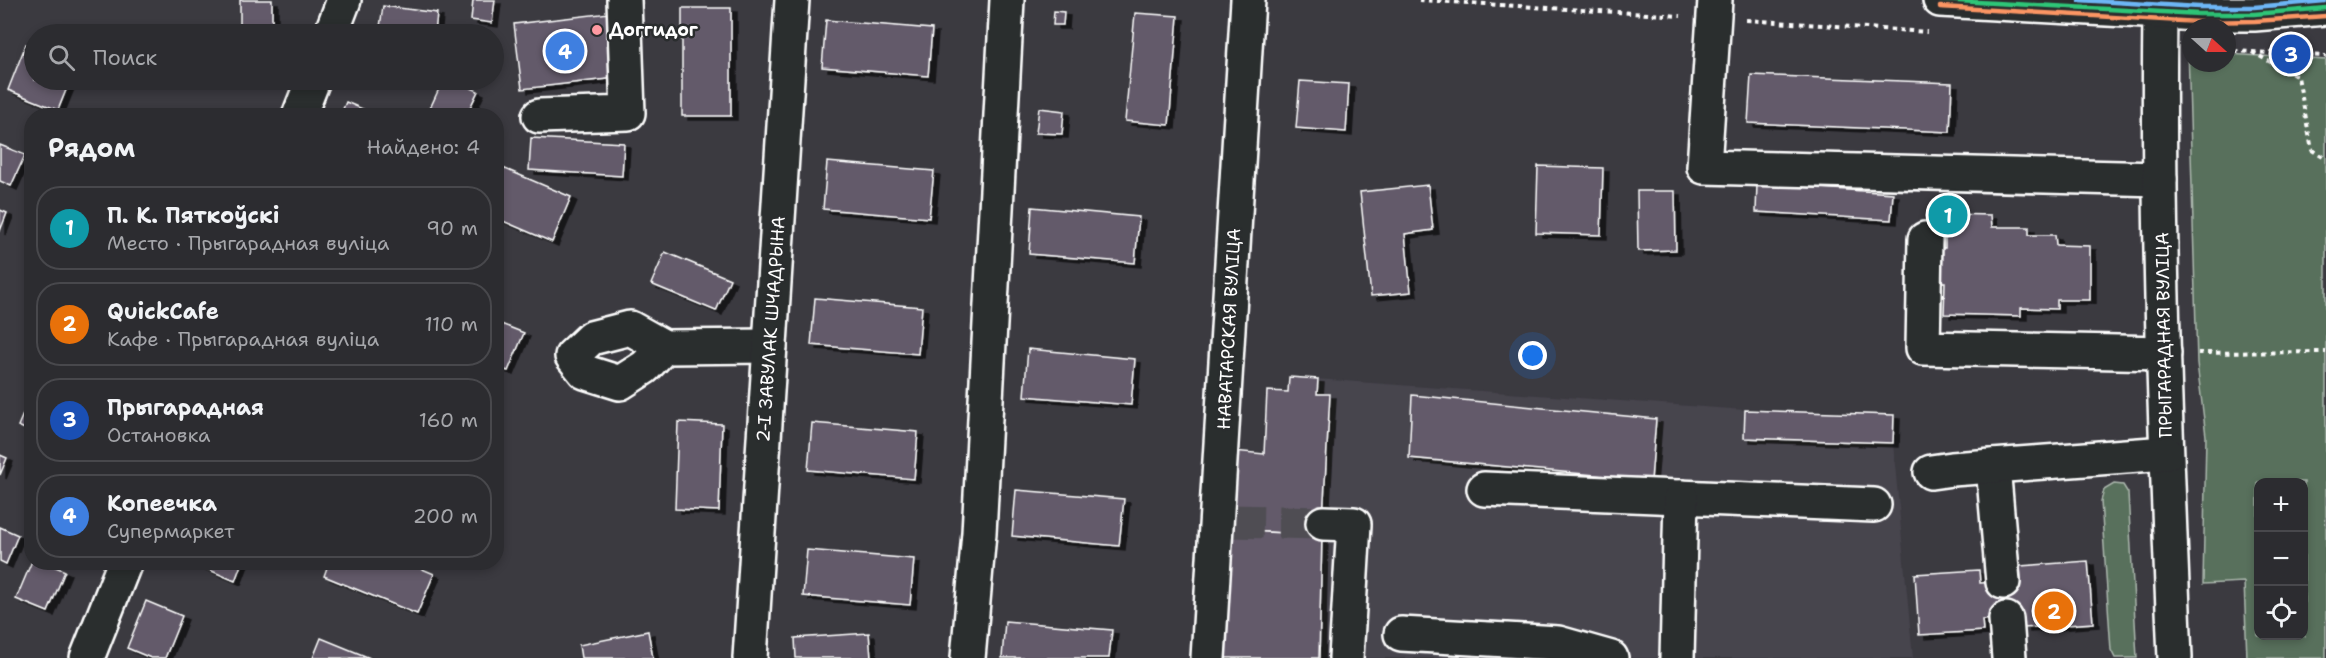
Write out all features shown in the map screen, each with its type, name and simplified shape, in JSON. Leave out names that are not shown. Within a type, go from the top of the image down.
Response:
[{"type":"street","points":[[335,24],[344,0]]},
{"type":"street","points":[[539,116],[628,113],[624,0]]},
{"type":"street","name":"2-І ЗАВУЛАК ШЧАДРЫНА","points":[[750,658],[792,0]]},
{"type":"street","points":[[968,658],[979,533],[1007,0]]},
{"type":"street","name":"НАВАТАРСКАЯ ВУЛІЦА","points":[[1208,658],[1224,521],[1248,0]]},
{"type":"street","points":[[1940,0],[2160,13],[2200,7],[2254,14],[2326,8]]},
{"type":"street","points":[[1714,9],[1704,166],[2160,179]]},
{"type":"street","name":"ПРЫГАРАДНАЯ ВУЛІЦА","points":[[2160,13],[2160,179],[2166,453],[2175,658]]},
{"type":"street","points":[[302,108],[309,90]]},
{"type":"street","points":[[1924,239],[1923,348],[2164,353]]},
{"type":"street","points":[[664,347],[770,346]]},
{"type":"street","points":[[1931,472],[2166,453]]},
{"type":"street","points":[[1993,466],[2003,582]]},
{"type":"street","points":[[1484,489],[1874,505]]},
{"type":"street","points":[[1677,658],[1680,497]]},
{"type":"street","points":[[1323,524],[1354,524],[1346,658]]},
{"type":"street","points":[[87,658],[121,570]]},
{"type":"street","points":[[2006,619],[2009,658]]},
{"type":"street","points":[[1401,634],[1558,643],[1611,658]]},
{"type":"path","points":[[1419,0],[1714,9],[1937,32]]},
{"type":"path","points":[[2236,51],[2326,56]]},
{"type":"path","points":[[2252,52],[2298,76],[2312,150],[2326,159]]},
{"type":"path","points":[[2164,353],[2326,352]]},
{"type":"shaded area","points":[[1289,377],[1745,410],[1894,415],[1893,443],[1913,658],[1222,658],[1234,451],[1264,454],[1267,391],[1287,392]]},
{"type":"green space","points":[[2236,55],[2326,60],[2326,658],[2247,658],[2244,582],[2203,584],[2206,436],[2197,363],[2189,72],[2236,72]]},
{"type":"green space","points":[[2114,484],[2123,485],[2128,493],[2137,658],[2115,658],[2111,650],[2101,501],[2104,490]]},
{"type":"building","points":[[240,0],[272,0],[272,24],[240,24]]},
{"type":"building","points":[[473,0],[495,0],[492,23],[471,20]]},
{"type":"building","points":[[383,6],[437,13],[436,24],[380,24]]},
{"type":"building","points":[[682,8],[731,8],[731,116],[682,116]]},
{"type":"building","points":[[1054,11],[1064,12],[1063,25],[1053,25]]},
{"type":"building","points":[[609,13],[616,78],[522,89],[514,24]]},
{"type":"building","points":[[1135,13],[1178,16],[1169,125],[1125,121]]},
{"type":"building","points":[[826,20],[932,29],[928,76],[822,67]]},
{"type":"building","points":[[24,49],[24,90],[66,90],[59,108],[53,108],[8,90]]},
{"type":"building","points":[[1751,75],[1952,83],[1950,132],[1748,123]]},
{"type":"building","points":[[1300,81],[1349,84],[1346,132],[1296,128]]},
{"type":"building","points":[[438,90],[478,91],[470,108],[430,108]]},
{"type":"building","points":[[346,102],[360,108],[343,108]]},
{"type":"building","points":[[1039,108],[1064,111],[1062,134],[1036,133]]},
{"type":"building","points":[[531,138],[624,143],[622,176],[529,170]]},
{"type":"building","points":[[0,145],[24,155],[24,157],[11,186],[0,181]]},
{"type":"building","points":[[827,162],[934,171],[929,218],[823,209]]},
{"type":"building","points":[[1538,166],[1603,168],[1601,235],[1536,233]]},
{"type":"building","points":[[504,168],[571,197],[552,242],[504,221]]},
{"type":"building","points":[[1757,184],[1893,193],[1891,220],[1756,212]]},
{"type":"building","points":[[1428,185],[1433,230],[1405,234],[1411,292],[1371,296],[1360,192]]},
{"type":"building","points":[[1637,191],[1675,191],[1676,250],[1638,251]]},
{"type":"building","points":[[1032,207],[1139,217],[1135,263],[1029,254]]},
{"type":"building","points":[[0,210],[7,213],[0,231]]},
{"type":"building","points":[[1945,214],[1991,215],[1992,227],[2029,227],[2029,235],[2055,235],[2056,245],[2090,246],[2090,300],[2057,300],[2057,309],[2021,308],[2021,316],[1944,314],[1945,282],[1933,282],[1933,248],[1945,248]]},
{"type":"building","points":[[665,252],[730,279],[716,311],[651,284]]},
{"type":"building","points":[[815,298],[922,307],[918,354],[811,345]]},
{"type":"building","points":[[504,325],[524,333],[508,371],[504,370]]},
{"type":"building","points":[[1028,349],[1135,359],[1131,405],[1024,396]]},
{"type":"building","points":[[1289,377],[1318,379],[1317,394],[1330,394],[1322,535],[1229,530],[1234,451],[1264,454],[1267,391],[1288,392]]},
{"type":"building","points":[[1412,395],[1656,419],[1651,480],[1409,458]]},
{"type":"building","points":[[1745,410],[1894,415],[1893,443],[1744,438]]},
{"type":"building","points":[[24,412],[24,429],[18,426]]},
{"type":"building","points":[[678,422],[722,424],[719,511],[675,509]]},
{"type":"building","points":[[812,423],[918,432],[914,479],[808,470]]},
{"type":"building","points":[[0,455],[7,458],[0,475]]},
{"type":"building","points":[[1016,490],[1124,499],[1119,546],[1012,536]]},
{"type":"building","points":[[0,527],[18,535],[6,564],[0,561]]},
{"type":"building","points":[[1229,530],[1322,535],[1319,658],[1222,658]]},
{"type":"building","points":[[807,550],[914,559],[910,605],[803,596]]},
{"type":"building","points":[[2088,561],[2093,623],[2024,628],[2023,617],[1982,620],[1983,631],[1919,635],[1915,574],[1979,570],[1980,583],[2021,581],[2020,566]]},
{"type":"building","points":[[28,570],[65,571],[48,612],[16,599]]},
{"type":"building","points":[[210,570],[239,570],[235,581]]},
{"type":"building","points":[[326,570],[425,570],[434,574],[417,614],[324,576]]},
{"type":"building","points":[[146,601],[182,616],[165,658],[151,658],[127,648]]},
{"type":"building","points":[[1005,621],[1112,630],[1109,658],[1002,658]]},
{"type":"building","points":[[648,631],[653,658],[581,658],[579,645]]},
{"type":"building","points":[[869,633],[871,658],[796,658],[795,638]]},
{"type":"building","points":[[321,638],[370,658],[313,658]]},
{"type":"tunnel","points":[[1230,521],[1323,523]]},
{"type":"transit line","points":[[1940,0],[2199,14],[2254,14],[2326,8]]},
{"type":"transit line","points":[[2079,0],[2199,7],[2254,7],[2325,1]]},
{"type":"transit line","points":[[1940,7],[2199,22],[2326,16]]},
{"type":"place","name":"Доггидог","points":[[597,30]]},
{"type":"place","name":"Копеечка","points":[[565,51]]},
{"type":"place","name":"Прыгарадная","points":[[2291,54]]},
{"type":"place","name":"П. К. Пяткоўскі","points":[[1948,215]]},
{"type":"place","name":"QuickCafe","points":[[2054,611]]}]
